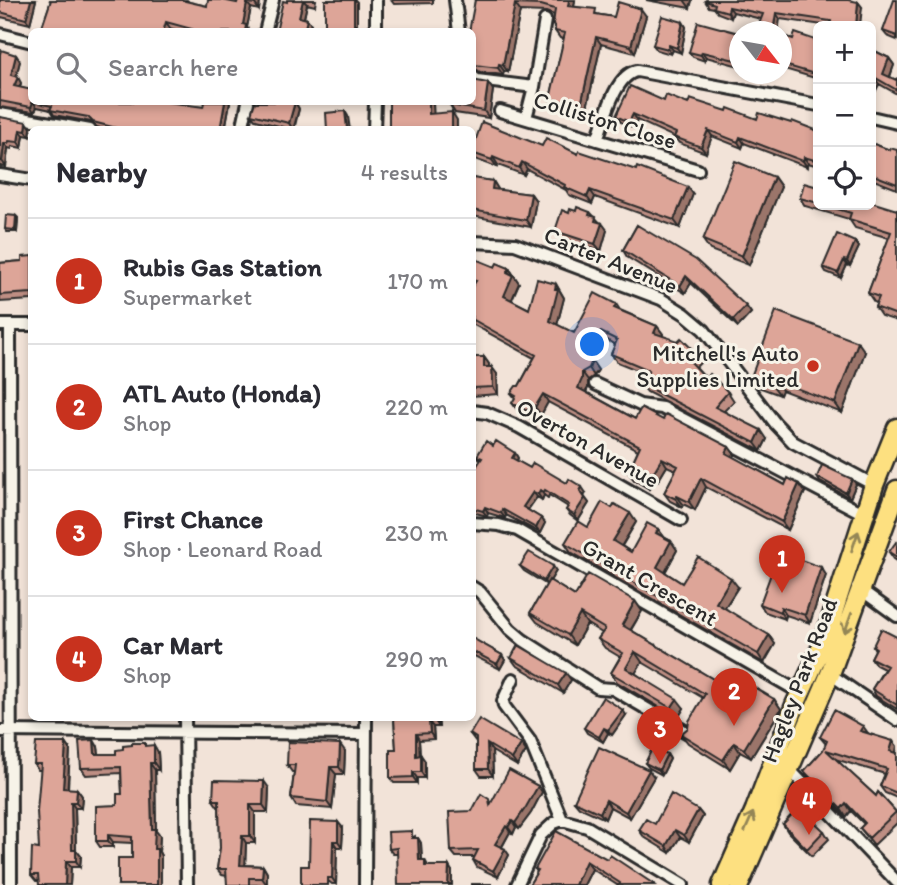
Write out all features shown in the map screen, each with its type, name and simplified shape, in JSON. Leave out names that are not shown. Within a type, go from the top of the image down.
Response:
[{"type":"main road","name":"Hagley Park Road","points":[[722,885],[823,644],[864,514],[897,428]]},
{"type":"main road","name":"Hagley Park Road","points":[[739,885],[830,674],[897,490]]},
{"type":"street","points":[[266,28],[273,0]]},
{"type":"street","points":[[376,0],[376,28]]},
{"type":"street","points":[[455,0],[458,28]]},
{"type":"street","points":[[526,118],[534,88],[545,20]]},
{"type":"street","points":[[0,34],[28,42]]},
{"type":"street","points":[[597,140],[620,80],[630,72],[637,71],[813,105]]},
{"type":"street","points":[[476,79],[534,88]]},
{"type":"street","points":[[243,126],[247,105]]},
{"type":"street","points":[[374,126],[375,105]]},
{"type":"street","name":"Colliston Close","points":[[500,111],[698,170]]},
{"type":"street","points":[[0,114],[68,126]]},
{"type":"street","points":[[876,118],[897,123]]},
{"type":"street","points":[[0,176],[28,180]]},
{"type":"street","name":"Carter Avenue","points":[[476,242],[515,244],[662,299],[704,330],[775,423],[793,442],[874,485]]},
{"type":"street","points":[[11,885],[5,731],[5,325],[28,326]]},
{"type":"street","points":[[595,384],[640,405],[662,408],[864,514]]},
{"type":"street","name":"Overton Avenue","points":[[476,411],[488,412],[519,427],[681,520]]},
{"type":"street","name":"Grant Crescent","points":[[476,523],[517,530],[801,693]]},
{"type":"street","points":[[843,577],[897,616]]},
{"type":"street","points":[[476,590],[523,640],[598,688],[613,690],[688,733]]},
{"type":"street","points":[[830,674],[897,720]]},
{"type":"street","points":[[513,679],[503,701],[504,706],[530,741],[562,820]]},
{"type":"street","points":[[185,721],[187,885]]},
{"type":"street","points":[[365,885],[366,721]]},
{"type":"street","points":[[5,731],[365,734]]},
{"type":"street","points":[[790,770],[897,882]]},
{"type":"street","points":[[517,885],[541,835],[554,823],[562,820],[587,827],[683,885]]},
{"type":"building","points":[[0,0],[31,0],[26,19],[0,12]]},
{"type":"building","points":[[51,0],[185,0],[207,6],[208,0],[237,3],[238,0],[256,0],[255,4],[247,3],[243,24],[246,28],[188,28],[166,22],[164,28],[42,27]]},
{"type":"building","points":[[303,0],[299,17],[307,19],[305,28],[277,28],[283,1]]},
{"type":"building","points":[[325,0],[354,0],[354,28],[325,28]]},
{"type":"building","points":[[475,0],[569,0],[568,6],[596,9],[595,14],[614,17],[618,2],[641,9],[631,46],[596,37],[581,105],[550,99],[565,33],[555,31],[555,9],[541,5],[515,4],[503,65],[499,64],[498,68],[476,65],[476,28],[470,28]]},
{"type":"building","points":[[894,0],[897,0],[897,36],[883,31]]},
{"type":"building","points":[[705,1],[858,2],[856,21],[831,21],[776,13],[775,21],[760,21],[763,14],[729,7],[728,12],[714,8],[715,4]]},
{"type":"building","points":[[662,16],[683,22],[677,48],[669,45],[668,49],[653,45]]},
{"type":"building","points":[[698,22],[729,30],[729,59],[702,52],[701,55],[689,52]]},
{"type":"building","points":[[795,33],[813,39],[813,74],[792,67]]},
{"type":"building","points":[[1,50],[16,55],[11,75],[18,77],[14,86],[28,89],[28,105],[32,105],[31,107],[0,101]]},
{"type":"building","points":[[876,52],[889,58],[883,74],[896,80],[897,78],[897,90],[876,78]]},
{"type":"building","points":[[476,81],[488,83],[484,111],[450,105],[476,105]]},
{"type":"building","points":[[630,86],[664,101],[666,95],[688,104],[690,99],[727,111],[728,108],[757,119],[759,113],[813,129],[813,160],[804,157],[803,161],[740,137],[738,142],[708,130],[701,147],[674,137],[676,133],[633,114],[629,122],[616,116]]},
{"type":"building","points":[[47,105],[224,105],[221,126],[108,126],[93,122],[88,117],[50,110],[52,106]]},
{"type":"building","points":[[254,105],[294,105],[289,123],[251,114]]},
{"type":"building","points":[[389,105],[429,105],[429,114],[452,112],[452,126],[389,126]]},
{"type":"building","points":[[345,111],[347,126],[327,126],[326,113]]},
{"type":"building","points":[[0,117],[27,122],[26,131],[20,130],[18,142],[4,143],[2,161],[0,161]]},
{"type":"building","points":[[482,122],[542,146],[546,138],[578,154],[579,151],[636,170],[637,167],[688,187],[674,220],[590,190],[587,197],[522,162],[519,168],[493,157],[492,160],[476,154],[476,139]]},
{"type":"building","points":[[876,145],[897,150],[897,184],[876,176]]},
{"type":"building","points":[[735,161],[774,177],[742,256],[703,240]]},
{"type":"building","points":[[476,179],[493,181],[492,189],[531,194],[526,220],[476,211]]},
{"type":"building","points":[[804,183],[813,186],[813,202],[800,198]]},
{"type":"building","points":[[876,204],[897,210],[897,315],[875,307],[879,297],[868,293],[891,232],[849,219],[851,213],[841,210],[876,210]]},
{"type":"building","points":[[577,207],[590,212],[589,215],[596,217],[595,221],[602,223],[595,244],[555,231],[562,210],[569,213],[570,209],[576,211]]},
{"type":"building","points":[[6,215],[16,216],[15,230],[5,229]]},
{"type":"building","points":[[637,225],[696,260],[746,306],[733,320],[686,276],[680,286],[623,250]]},
{"type":"building","points":[[837,234],[855,242],[847,261],[844,260],[838,273],[823,267]]},
{"type":"building","points":[[28,256],[28,293],[0,295],[0,263],[22,261],[22,257]]},
{"type":"building","points":[[476,259],[495,267],[497,263],[509,268],[507,272],[513,275],[504,296],[529,309],[537,279],[556,284],[555,289],[558,289],[550,321],[574,333],[595,293],[616,304],[614,308],[657,326],[654,333],[678,341],[681,338],[696,353],[689,360],[706,378],[710,374],[728,392],[715,407],[761,430],[755,443],[641,384],[649,370],[611,354],[617,340],[601,332],[597,332],[584,357],[592,361],[589,368],[582,372],[578,388],[635,419],[641,408],[663,420],[666,414],[729,447],[726,453],[785,485],[788,478],[799,484],[782,522],[701,478],[689,502],[677,496],[676,499],[664,493],[678,466],[662,458],[653,473],[649,471],[644,480],[628,472],[640,446],[543,394],[535,407],[531,405],[527,411],[512,403],[516,396],[511,393],[519,386],[536,355],[476,321]]},
{"type":"building","name":"Mitchell's Auto Supplies Limited","points":[[776,311],[858,342],[835,403],[775,380],[773,386],[751,377]]},
{"type":"building","points":[[476,357],[484,357],[484,367],[492,367],[493,387],[476,388]]},
{"type":"building","points":[[486,441],[493,446],[496,441],[515,453],[512,458],[530,468],[533,463],[567,483],[569,479],[582,487],[580,491],[585,498],[574,515],[566,510],[569,505],[545,490],[540,490],[538,494],[533,492],[523,507],[541,518],[536,528],[502,509],[501,513],[485,507],[483,511],[476,509],[476,467],[482,458],[477,456]]},
{"type":"building","points":[[822,465],[852,479],[846,493],[817,477]]},
{"type":"building","points":[[602,502],[612,508],[614,504],[630,513],[613,541],[631,552],[647,523],[658,529],[656,533],[671,541],[657,567],[682,583],[698,557],[731,578],[716,603],[769,635],[758,654],[565,543],[578,521],[588,527]]},
{"type":"building","points":[[897,543],[897,557],[889,552]]},
{"type":"building","points":[[529,552],[553,566],[544,581],[520,566]]},
{"type":"building","points":[[776,560],[798,569],[801,560],[821,567],[805,615],[781,607],[780,612],[760,604]]},
{"type":"building","points":[[588,574],[635,601],[622,625],[745,698],[752,686],[774,699],[744,749],[734,743],[723,760],[681,734],[688,728],[689,721],[705,694],[635,652],[626,668],[677,699],[671,708],[611,673],[623,653],[598,639],[605,629],[580,614],[568,635],[530,613],[549,580],[575,596]]},
{"type":"building","points":[[881,629],[897,637],[897,705],[872,689],[887,666],[871,658]]},
{"type":"building","points":[[476,640],[502,655],[497,664],[476,653]]},
{"type":"building","points":[[518,645],[566,673],[558,685],[511,658]]},
{"type":"building","points":[[603,697],[623,710],[608,730],[604,728],[599,737],[584,728]]},
{"type":"building","points":[[834,710],[863,726],[860,731],[893,741],[890,751],[897,753],[897,793],[880,786],[887,769],[826,750],[876,796],[878,792],[896,812],[869,838],[860,828],[865,823],[846,803],[841,809],[804,771],[823,750],[827,741],[820,737]]},
{"type":"building","points":[[479,719],[521,744],[512,759],[487,744],[488,769],[476,769],[476,738],[470,734]]},
{"type":"building","points":[[394,721],[435,721],[429,722],[430,733],[416,734],[416,756],[421,755],[421,772],[413,772],[413,777],[390,778],[390,749],[396,749]]},
{"type":"building","points":[[94,740],[95,754],[116,754],[116,750],[132,743],[154,745],[154,763],[150,763],[157,885],[118,885],[118,858],[132,858],[132,837],[108,835],[108,841],[96,841],[96,806],[117,805],[117,794],[122,794],[121,767],[81,768],[79,741]]},
{"type":"building","points":[[288,742],[340,744],[339,767],[330,767],[327,802],[291,798],[295,765],[287,765]]},
{"type":"building","points":[[36,743],[66,743],[63,788],[77,789],[76,802],[71,802],[72,850],[76,850],[76,861],[66,861],[65,885],[39,885],[38,875],[31,875],[32,848],[39,849],[37,811],[41,764],[34,764]]},
{"type":"building","points":[[599,747],[649,770],[626,812],[606,800],[600,813],[574,801]]},
{"type":"building","points":[[653,747],[667,754],[659,770],[645,763]]},
{"type":"building","points":[[509,770],[538,786],[515,823],[512,821],[506,826],[495,844],[505,849],[493,871],[473,860],[478,850],[451,851],[449,812],[472,811],[481,794],[489,799],[490,805]]},
{"type":"building","points":[[214,780],[264,781],[263,805],[250,805],[250,836],[242,836],[240,865],[263,866],[262,878],[249,878],[249,885],[227,885],[226,869],[217,869],[220,848],[219,800],[213,800]]},
{"type":"building","points":[[671,794],[698,810],[684,835],[675,830],[666,846],[639,830],[646,819],[655,824]]},
{"type":"building","points":[[799,807],[824,831],[807,849],[783,824]]},
{"type":"building","points":[[310,821],[338,822],[338,841],[333,841],[332,878],[328,878],[328,885],[301,885],[301,866],[309,866]]},
{"type":"building","points":[[412,831],[412,838],[418,838],[419,860],[425,860],[425,866],[449,866],[448,885],[398,885],[397,848],[389,849],[388,832]]},
{"type":"building","points":[[556,831],[607,859],[610,855],[655,885],[619,885],[620,883],[586,861],[575,885],[529,885]]},
{"type":"place","name":"Mitchell's Auto Supplies Limited","points":[[813,366]]},
{"type":"place","name":"Rubis Gas Station","points":[[782,593]]},
{"type":"place","name":"ATL Auto (Honda)","points":[[734,726]]},
{"type":"place","name":"First Chance","points":[[660,764]]},
{"type":"place","name":"Car Mart","points":[[809,835]]}]
